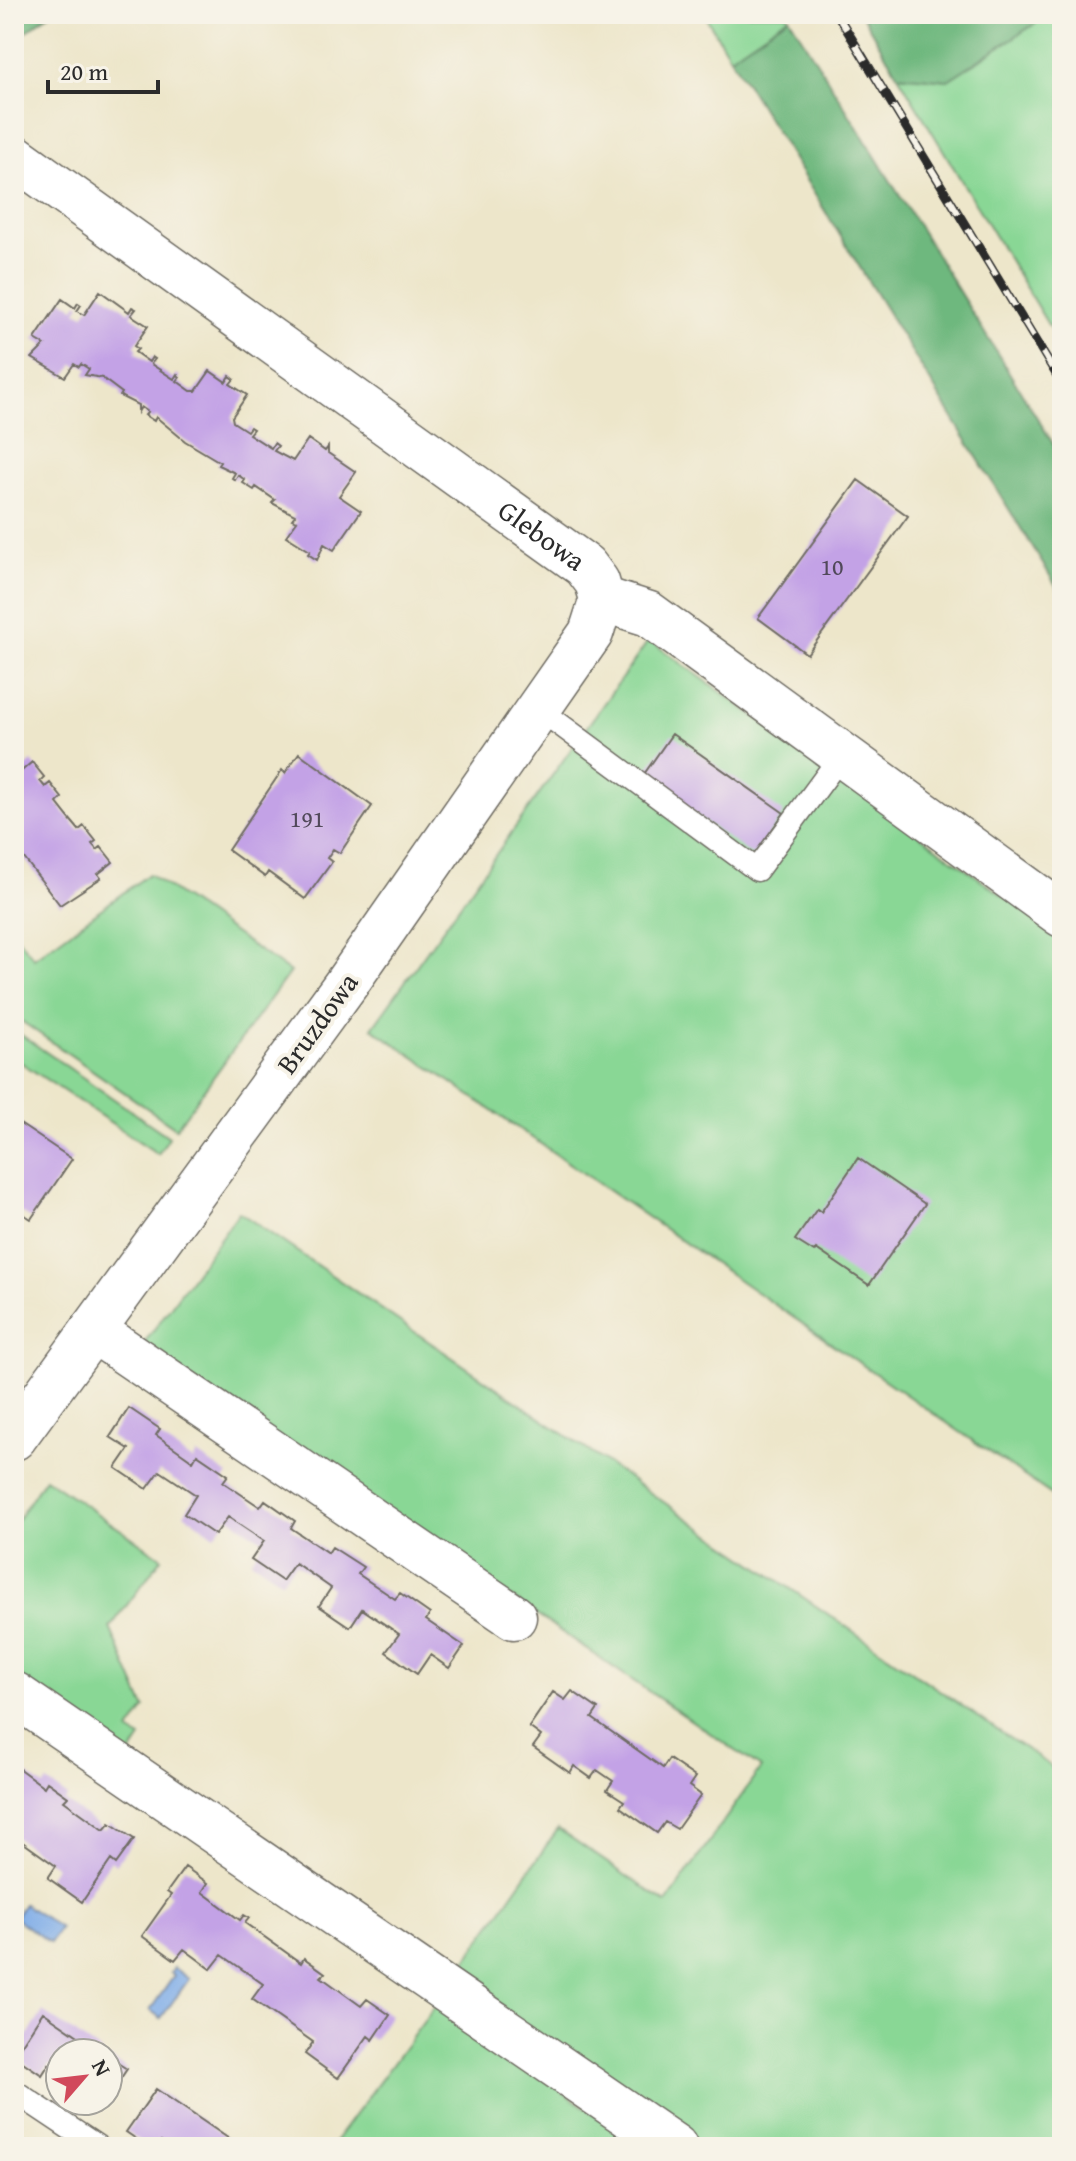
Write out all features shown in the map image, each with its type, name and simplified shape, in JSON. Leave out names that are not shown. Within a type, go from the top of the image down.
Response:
[{"type":"street","name":"Glebowa","points":[[14,156],[585,566],[597,582],[602,599],[649,614],[1062,915]]},
{"type":"street","name":"Bruzdowa","points":[[14,1438],[346,984],[539,709],[591,633],[602,599]]},
{"type":"street","points":[[93,1330],[514,1617]]},
{"type":"street","points":[[14,1694],[675,2147]]},
{"type":"lane","points":[[539,709],[757,870],[841,756]]},
{"type":"lane","points":[[14,2091],[98,2147]]},
{"type":"green space","points":[[14,14],[49,14],[14,42]]},
{"type":"green space","points":[[704,14],[787,14],[789,17],[730,57]]},
{"type":"green space","points":[[861,14],[1043,14],[1036,23],[948,80],[898,75]]},
{"type":"green space","points":[[1043,14],[1062,14],[1062,348],[898,75],[948,80],[1036,23]]},
{"type":"green space","points":[[789,17],[1062,458],[1062,595],[730,57]]},
{"type":"green space","points":[[649,640],[1062,938],[1062,1502],[372,1028]]},
{"type":"green space","points":[[149,874],[290,972],[176,1128],[14,1016],[14,933],[34,958]]},
{"type":"green space","points":[[14,1030],[169,1137],[158,1154],[14,1058]]},
{"type":"green space","points":[[239,1212],[1062,1774],[1062,2147],[700,2147],[454,1978],[558,1829],[666,1903],[761,1768],[142,1346]]},
{"type":"green space","points":[[45,1478],[162,1558],[110,1628],[145,1708],[129,1731],[141,1738],[129,1756],[14,1678],[14,1525]]},
{"type":"green space","points":[[436,2005],[643,2147],[331,2147]]},
{"type":"water","points":[[24,1904],[60,1928],[50,1943],[15,1918]]},
{"type":"water","points":[[174,1968],[189,1979],[161,2018],[150,2010],[174,1976],[171,1973]]},
{"type":"building","points":[[100,291],[129,312],[132,307],[136,309],[131,315],[148,326],[134,346],[138,349],[135,352],[149,362],[152,357],[155,359],[151,364],[174,379],[177,374],[180,377],[177,381],[191,391],[196,391],[210,371],[226,382],[230,376],[234,379],[230,384],[247,395],[232,417],[233,422],[247,431],[250,427],[253,429],[249,434],[271,448],[274,443],[278,446],[274,451],[293,461],[308,439],[325,451],[328,447],[328,453],[356,472],[339,496],[361,511],[334,550],[324,544],[317,560],[308,554],[310,551],[286,536],[297,521],[292,519],[295,515],[272,503],[275,500],[256,487],[254,490],[243,483],[245,480],[238,475],[235,480],[232,478],[235,473],[218,465],[220,462],[185,441],[156,417],[154,421],[145,415],[148,412],[141,407],[138,412],[138,405],[120,396],[122,393],[102,378],[85,375],[89,369],[74,364],[65,377],[32,358],[45,345],[35,339],[62,299],[75,308],[78,303],[81,305],[77,311],[84,315]]},
{"type":"building","points":[[858,480],[908,516],[807,654],[758,618]]},
{"type":"building","points":[[672,734],[784,813],[753,856],[642,777]]},
{"type":"building","points":[[299,753],[372,806],[340,853],[333,849],[327,858],[332,862],[305,899],[268,872],[265,877],[228,850],[282,770],[285,773]]},
{"type":"building","points":[[32,762],[44,777],[40,781],[45,787],[50,783],[62,798],[57,803],[68,817],[79,830],[84,826],[96,841],[92,844],[97,850],[101,847],[113,862],[98,874],[101,878],[60,905],[14,845],[14,771],[17,775]]},
{"type":"building","points":[[14,1120],[72,1159],[31,1219],[14,1208]]},
{"type":"building","points":[[858,1158],[925,1204],[869,1285],[816,1249],[814,1252],[795,1240],[817,1209],[821,1212]]},
{"type":"building","points":[[129,1408],[160,1429],[156,1435],[193,1461],[197,1454],[228,1475],[223,1482],[260,1507],[265,1500],[295,1521],[291,1528],[328,1553],[332,1547],[363,1567],[358,1574],[395,1599],[400,1593],[430,1614],[426,1620],[464,1646],[449,1668],[430,1655],[417,1674],[386,1652],[399,1634],[362,1609],[350,1627],[319,1606],[331,1588],[295,1563],[282,1581],[251,1560],[264,1541],[228,1517],[215,1535],[184,1514],[196,1495],[160,1471],[147,1489],[116,1468],[129,1449],[110,1437]]},
{"type":"building","points":[[572,1691],[598,1709],[592,1718],[663,1768],[669,1759],[695,1777],[689,1786],[701,1795],[677,1829],[665,1822],[657,1833],[620,1807],[624,1801],[607,1790],[613,1781],[597,1770],[591,1778],[574,1766],[570,1773],[533,1747],[541,1736],[529,1727],[553,1692],[565,1700]]},
{"type":"building","points":[[14,1765],[44,1787],[47,1782],[68,1797],[64,1801],[104,1830],[110,1823],[134,1839],[116,1864],[111,1860],[82,1902],[48,1878],[56,1866],[14,1836]]},
{"type":"building","points":[[185,1867],[208,1883],[202,1892],[240,1920],[244,1915],[249,1918],[245,1923],[301,1963],[304,1958],[325,1973],[321,1977],[361,2006],[367,1999],[390,2015],[373,2040],[368,2036],[338,2078],[305,2054],[313,2042],[252,1999],[263,1984],[222,1955],[211,1969],[184,1949],[175,1960],[142,1936],[171,1895],[167,1892]]},
{"type":"building","points":[[43,2012],[80,2037],[44,2037],[42,2075],[14,2056]]},
{"type":"building","points":[[156,2089],[241,2147],[170,2147],[161,2141],[156,2147],[148,2147],[126,2132]]},
{"type":"railway","points":[[837,14],[1062,384]]}]
